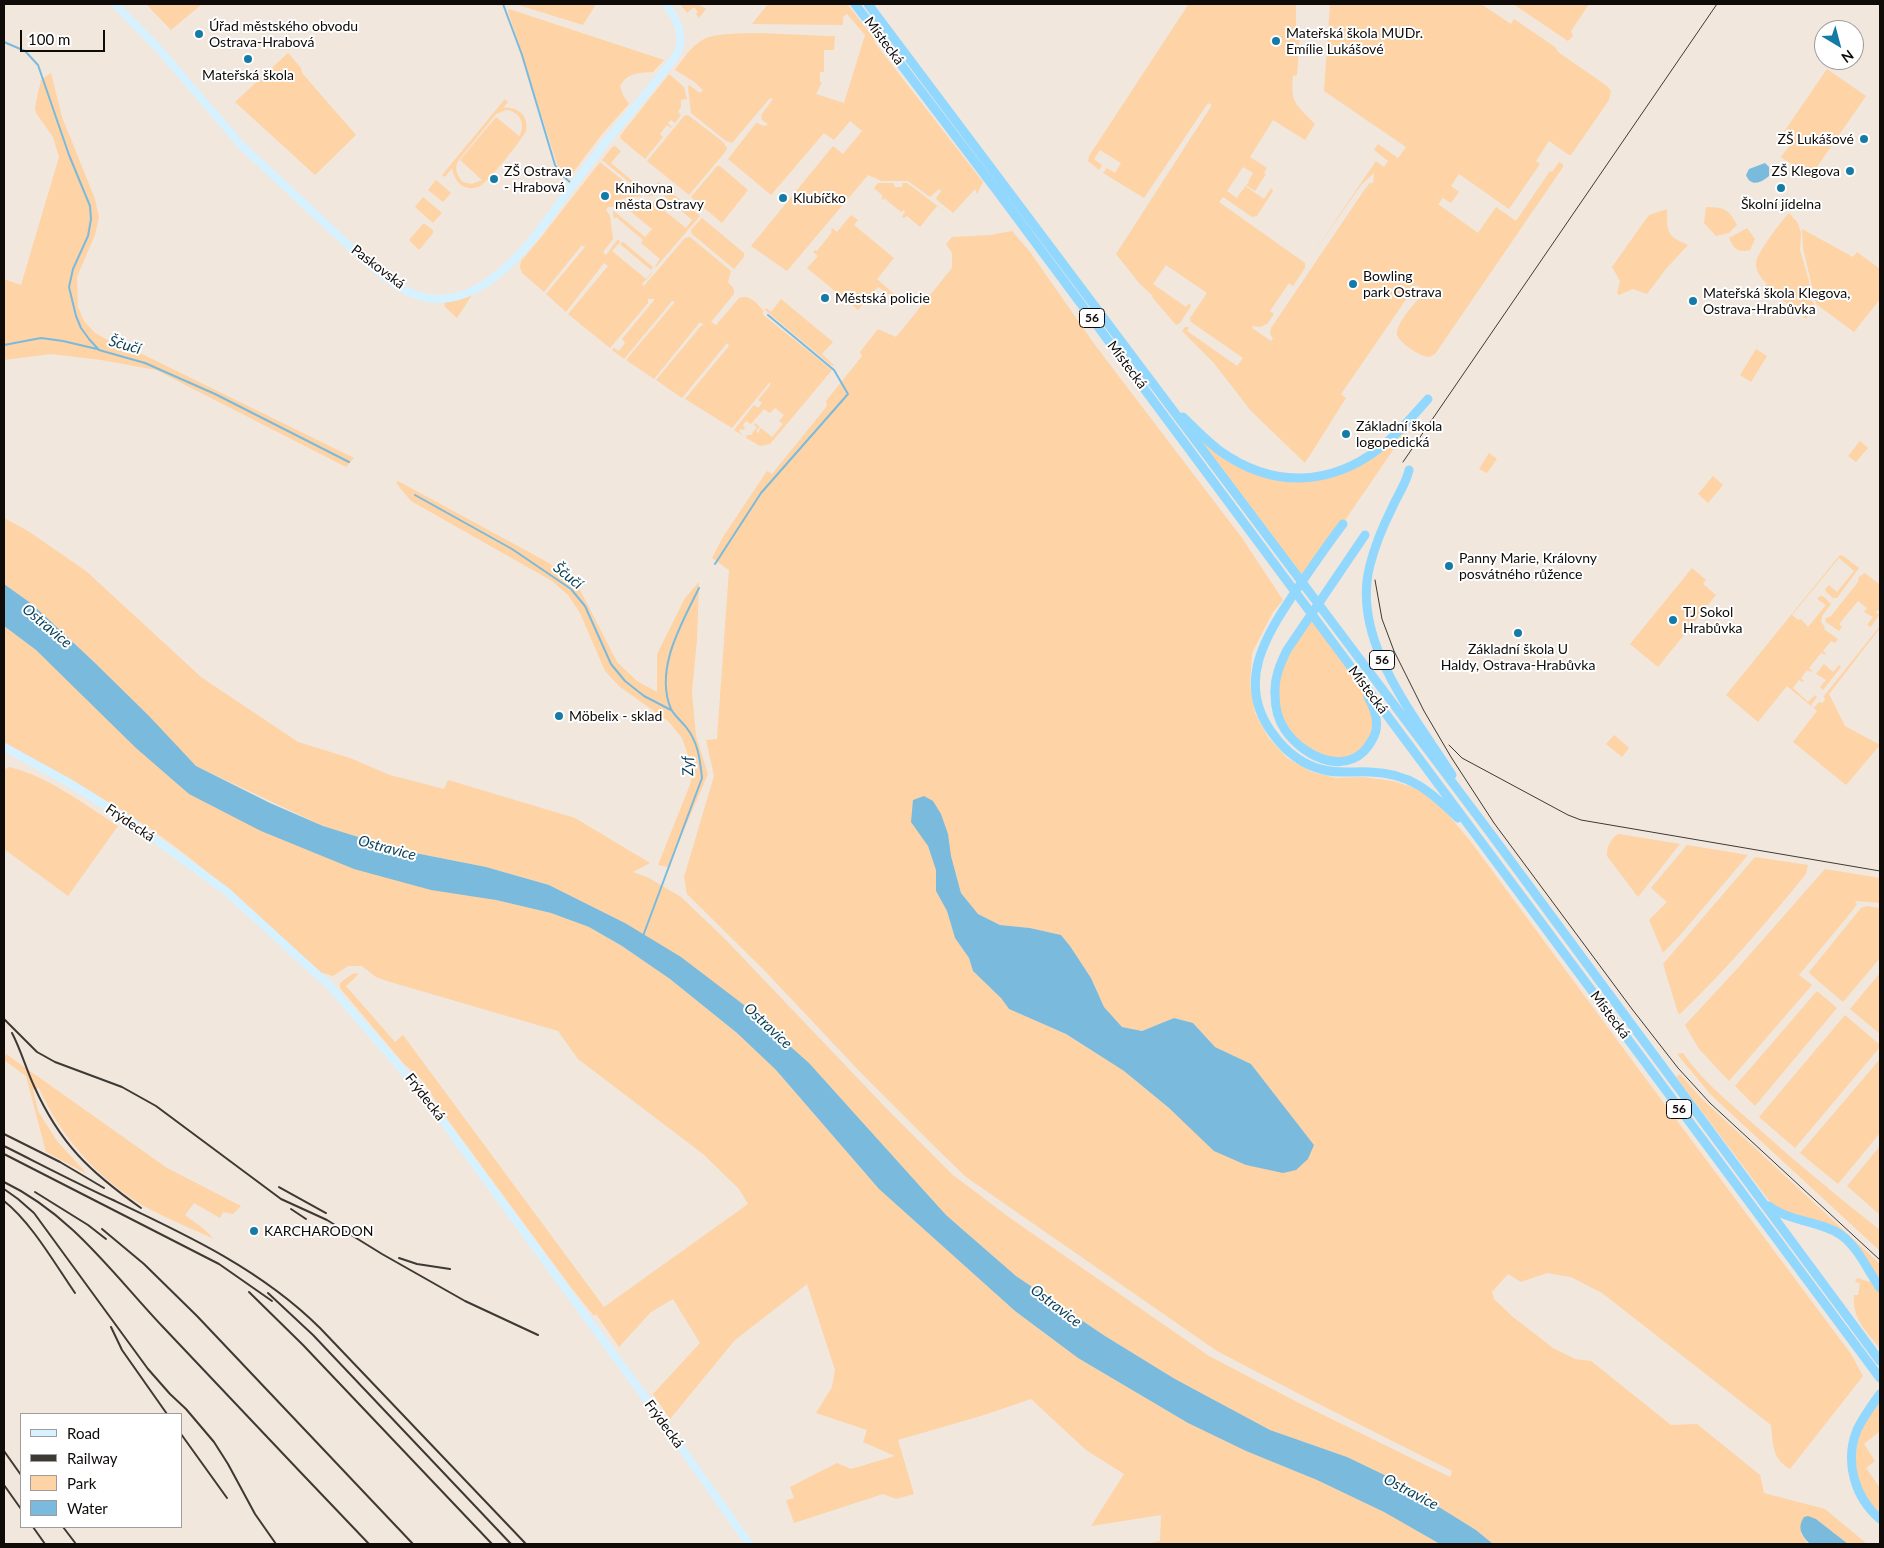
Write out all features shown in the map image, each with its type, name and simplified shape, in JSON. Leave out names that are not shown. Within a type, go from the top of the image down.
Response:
[{"type":"highway","name":"Místecká","points":[[855,4],[997,190],[1880,1378]]},
{"type":"highway","name":"Místecká","points":[[868,4],[1488,830],[1880,1361]]},
{"type":"highway","name":"56","points":[[1164,399],[1207,440],[1234,460],[1264,474],[1289,479],[1316,477],[1360,461],[1387,442],[1428,399]]},
{"type":"highway","name":"56","points":[[1409,470],[1406,483],[1392,506],[1370,565],[1367,601],[1372,629],[1381,657],[1393,682],[1488,830]]},
{"type":"highway","name":"56","points":[[1342,524],[1267,635],[1260,652],[1256,680],[1260,711],[1268,728],[1278,741],[1298,759],[1318,768],[1339,772],[1380,772],[1414,781],[1437,797],[1480,839]]},
{"type":"highway","name":"56","points":[[1327,634],[1371,702],[1377,718],[1376,733],[1368,747],[1361,754],[1348,761],[1325,760],[1307,752],[1290,736],[1280,720],[1275,696],[1276,681],[1282,659],[1294,639],[1365,535]]},
{"type":"highway","points":[[1760,1198],[1782,1214],[1841,1235],[1850,1244],[1880,1288]]},
{"type":"highway","points":[[1880,1394],[1856,1433],[1852,1452],[1852,1469],[1860,1494],[1869,1508],[1880,1519]]},
{"type":"main road","name":"Paskovská","points":[[115,4],[163,54],[242,146],[369,264],[393,282],[418,295],[435,299],[465,293],[489,280],[507,266],[531,241],[675,57],[681,41],[678,24],[666,4]]},
{"type":"main road","name":"Frýdecká","points":[[4,747],[68,782],[130,821],[226,891],[330,986],[424,1095],[671,1433],[748,1544]]},
{"type":"green space","points":[[146,4],[202,4],[171,30]]},
{"type":"green space","points":[[246,4],[301,68],[302,73],[356,135],[315,175],[235,102],[288,53]]},
{"type":"green space","points":[[515,4],[596,4],[583,25]]},
{"type":"green space","points":[[680,4],[698,4],[706,9],[699,18],[696,14],[698,12],[694,7],[687,13]]},
{"type":"green space","points":[[768,4],[847,4],[983,182],[977,194],[975,189],[953,213],[937,200],[936,198],[941,191],[939,189],[930,197],[908,181],[882,181],[868,175],[787,271],[751,246],[833,146],[843,154],[862,131],[850,121],[834,140],[824,133],[771,195],[728,159],[756,123],[765,126],[768,124],[762,120],[761,115],[773,99],[770,98],[732,143],[726,141],[691,113],[689,85],[700,93],[703,90],[693,81],[675,70],[699,42],[714,36],[729,34],[767,33],[835,36],[834,50],[824,50],[824,72],[820,72],[820,82],[822,82],[816,94],[844,103],[865,35],[847,14],[843,17],[843,25],[752,24]]},
{"type":"green space","points":[[1187,4],[1296,4],[1296,33],[1300,34],[1297,75],[1293,76],[1293,93],[1299,108],[1315,124],[1305,140],[1273,120],[1250,157],[1267,168],[1264,173],[1266,174],[1255,191],[1246,185],[1249,183],[1253,173],[1243,167],[1227,191],[1237,198],[1245,186],[1264,199],[1271,188],[1273,191],[1257,216],[1252,217],[1223,197],[1219,202],[1305,263],[1305,268],[1293,286],[1289,283],[1270,311],[1274,314],[1267,324],[1260,327],[1253,326],[1252,328],[1271,341],[1273,339],[1270,334],[1271,328],[1365,189],[1370,183],[1373,183],[1374,173],[1361,185],[1310,258],[1376,161],[1384,167],[1388,161],[1374,150],[1378,144],[1398,158],[1406,147],[1324,91],[1330,4],[1481,4],[1511,24],[1514,19],[1555,47],[1558,52],[1607,86],[1611,91],[1609,100],[1571,155],[1549,141],[1536,161],[1540,164],[1509,209],[1459,174],[1451,186],[1459,192],[1451,203],[1443,198],[1438,204],[1478,233],[1496,207],[1516,221],[1550,171],[1552,172],[1559,162],[1563,164],[1563,167],[1435,354],[1429,357],[1411,349],[1397,335],[1397,331],[1406,314],[1428,292],[1416,285],[1341,394],[1346,398],[1305,463],[1251,411],[1213,362],[1182,331],[1185,327],[1189,327],[1187,331],[1237,366],[1243,358],[1191,322],[1190,318],[1207,293],[1166,265],[1153,284],[1186,307],[1189,303],[1191,306],[1180,323],[1176,325],[1116,254],[1212,105],[1208,103],[1144,198],[1103,173],[1107,168],[1115,173],[1121,163],[1100,150],[1094,159],[1102,165],[1099,170],[1088,161],[1089,156]]},
{"type":"green space","points":[[1513,4],[1589,4],[1571,31],[1573,36],[1568,41]]},
{"type":"green space","points":[[509,9],[664,60],[653,72],[634,74],[623,81],[620,86],[629,104],[602,134],[569,178],[557,164],[508,11]]},
{"type":"green space","points":[[1826,70],[1866,96],[1810,177],[1781,157],[1789,146],[1779,139]]},
{"type":"green space","points":[[51,73],[62,117],[95,199],[99,217],[95,235],[77,277],[78,307],[84,321],[95,333],[118,346],[142,354],[354,458],[346,467],[156,370],[101,360],[51,354],[4,360],[4,279],[21,285],[59,157],[53,137],[36,113],[35,107],[41,80]]},
{"type":"green space","points":[[669,74],[684,87],[687,99],[681,100],[681,107],[678,112],[681,115],[675,123],[671,120],[668,123],[672,127],[667,125],[660,134],[663,137],[645,159],[621,139],[620,136]]},
{"type":"green space","points":[[505,99],[508,102],[503,108],[518,110],[524,117],[526,131],[523,136],[497,169],[480,186],[471,188],[461,185],[455,177],[452,168],[445,177],[442,175]],"holes":[[[506,110],[518,115],[522,122],[520,135],[496,117],[460,160],[482,180],[472,184],[463,182],[457,172],[456,166],[458,161],[496,114]]]},
{"type":"green space","points":[[688,115],[723,142],[727,148],[689,195],[647,161],[684,116]]},
{"type":"green space","points":[[615,146],[621,151],[611,163],[648,194],[658,182],[662,185],[653,196],[645,195],[602,160],[612,147]]},
{"type":"green space","points":[[600,162],[642,196],[621,199],[613,207],[608,207],[606,210],[610,216],[613,239],[603,252],[606,255],[618,239],[620,242],[612,251],[646,279],[650,272],[652,273],[642,284],[644,286],[685,238],[690,237],[731,271],[728,282],[734,289],[734,294],[711,322],[716,325],[739,298],[747,297],[764,311],[762,314],[832,370],[770,444],[760,446],[746,438],[757,427],[754,425],[755,423],[760,427],[756,431],[758,433],[761,428],[772,437],[783,424],[779,421],[784,415],[775,408],[770,413],[764,409],[751,424],[746,421],[743,425],[745,429],[740,429],[739,431],[742,435],[734,430],[754,405],[758,408],[762,403],[758,400],[771,384],[770,382],[732,428],[685,399],[729,346],[727,343],[682,398],[656,380],[701,326],[704,325],[700,322],[654,379],[626,360],[675,302],[672,301],[624,359],[612,350],[614,348],[619,351],[625,343],[622,339],[655,299],[648,299],[648,303],[610,348],[568,314],[608,266],[604,263],[566,312],[546,294],[585,247],[582,245],[544,292],[522,273],[521,261]]},
{"type":"green space","points":[[717,166],[720,166],[748,190],[722,223],[691,197]]},
{"type":"green space","points":[[436,180],[451,193],[443,202],[428,190]]},
{"type":"green space","points":[[878,183],[893,183],[895,187],[902,187],[903,183],[907,183],[951,216],[937,206],[920,227],[907,216],[902,217],[904,210],[901,212],[884,198],[883,200],[881,199],[883,196],[874,188]]},
{"type":"green space","points":[[667,189],[700,216],[656,267],[660,259],[641,243],[643,240],[616,217],[614,219],[613,213],[615,209],[615,212],[645,237],[652,229],[620,203],[626,200],[626,205],[635,205],[639,200],[646,200],[652,204],[655,200],[655,203],[686,228],[692,220],[662,194]]},
{"type":"green space","points":[[423,197],[442,213],[433,223],[415,207]]},
{"type":"green space","points":[[1706,207],[1725,210],[1731,215],[1737,225],[1729,233],[1716,236],[1704,223]]},
{"type":"green space","points":[[1667,209],[1669,232],[1675,239],[1688,245],[1665,270],[1647,294],[1633,289],[1619,295],[1617,293],[1620,281],[1612,267],[1649,215]]},
{"type":"green space","points":[[1789,213],[1797,222],[1801,232],[1800,250],[1809,281],[1810,298],[1814,304],[1806,319],[1765,286],[1767,284],[1759,275],[1756,266],[1757,259],[1765,245]]},
{"type":"green space","points":[[851,215],[858,220],[854,225],[894,258],[877,279],[894,294],[892,297],[878,287],[858,310],[807,268],[818,256],[813,252],[817,251],[832,232],[832,228],[837,232]]},
{"type":"green space","points":[[702,218],[744,253],[744,257],[734,269],[692,234],[691,230]]},
{"type":"green space","points":[[423,224],[433,230],[433,233],[418,249],[409,240]]},
{"type":"green space","points":[[1747,228],[1755,239],[1750,250],[1742,251],[1733,245],[1729,238]]},
{"type":"green space","points":[[1802,229],[1853,257],[1857,252],[1880,269],[1880,299],[1854,332],[1816,304],[1803,248]]},
{"type":"green space","points":[[1012,231],[1030,252],[1095,345],[1242,538],[1283,600],[1273,612],[1252,653],[1250,684],[1255,713],[1268,737],[1287,758],[1312,772],[1336,778],[1363,777],[1393,781],[1418,789],[1446,812],[1471,842],[1851,1354],[1863,1376],[1790,1469],[1780,1461],[1774,1450],[1771,1425],[1602,1293],[1571,1277],[1547,1273],[1521,1282],[1508,1274],[1492,1292],[1494,1299],[1513,1317],[1553,1348],[1575,1359],[1591,1361],[1671,1425],[1697,1424],[1760,1475],[1764,1493],[1825,1509],[1867,1544],[1848,1544],[1816,1519],[1801,1523],[1801,1534],[1808,1544],[1493,1544],[1476,1530],[1397,1481],[1347,1457],[1270,1430],[1175,1379],[1105,1336],[1016,1276],[946,1215],[809,1063],[744,1005],[625,923],[549,885],[486,867],[400,850],[323,826],[196,766],[93,661],[32,604],[4,584],[4,518],[28,531],[86,571],[201,677],[298,742],[350,758],[390,775],[444,789],[448,780],[575,818],[650,863],[633,872],[649,878],[681,897],[725,939],[886,1108],[953,1175],[1010,1218],[1209,1356],[1301,1404],[1450,1477],[1452,1471],[1217,1351],[966,1177],[862,1074],[763,969],[687,894],[684,877],[714,776],[706,740],[717,739],[729,570],[712,558],[723,537],[767,471],[772,474],[827,406],[826,401],[862,356],[860,352],[878,329],[896,337],[952,268],[952,253],[946,244],[952,237],[990,235]],"holes":[[[928,846],[951,856],[961,893],[978,914],[1000,925],[1030,928],[1061,935],[1091,978],[1104,1007],[1122,1027],[1142,1031],[1174,1018],[1193,1023],[1215,1047],[1251,1064],[1314,1145],[1308,1159],[1262,1168],[1246,1165],[1169,1108],[1124,1071],[1066,1034],[1009,1009],[1001,998],[973,971],[969,958],[955,938],[947,911],[936,891],[936,870]]]},
{"type":"green space","points":[[623,242],[653,267],[650,272],[651,270],[620,244]]},
{"type":"green space","points":[[472,295],[457,318],[445,307],[444,303]]},
{"type":"green space","points":[[781,299],[833,342],[822,354],[835,366],[831,365],[765,310],[766,308],[771,312]]},
{"type":"green space","points":[[1756,349],[1767,356],[1751,382],[1740,375]]},
{"type":"green space","points":[[1164,399],[1207,440],[1247,467],[1304,479],[1370,455],[1428,399],[1302,583]]},
{"type":"green space","points":[[1860,441],[1868,448],[1856,462],[1848,456]]},
{"type":"green space","points":[[1489,453],[1497,459],[1487,473],[1479,469]]},
{"type":"green space","points":[[1713,476],[1723,485],[1708,503],[1698,494]]},
{"type":"green space","points":[[398,481],[549,563],[579,588],[617,662],[637,681],[657,692],[657,654],[685,598],[699,582],[697,639],[692,692],[696,736],[708,774],[668,867],[658,865],[691,782],[692,767],[682,738],[668,721],[620,687],[605,671],[580,613],[568,595],[552,581],[411,501],[396,483]]},
{"type":"green space","points":[[1842,555],[1859,568],[1837,598],[1833,598],[1825,589],[1829,585],[1837,592],[1854,571],[1839,558],[1792,615],[1798,620],[1801,619],[1808,627],[1826,605],[1817,599],[1823,596],[1831,604],[1822,616],[1821,622],[1825,627],[1824,629],[1838,639],[1835,643],[1831,641],[1823,651],[1826,654],[1821,653],[1809,668],[1812,671],[1807,670],[1801,678],[1804,681],[1799,680],[1793,688],[1808,702],[1815,695],[1817,697],[1811,705],[1814,708],[1819,702],[1822,703],[1825,700],[1824,696],[1880,626],[1829,694],[1845,726],[1880,745],[1846,785],[1793,742],[1817,711],[1787,686],[1758,722],[1726,695],[1839,556]]},
{"type":"green space","name":"TJ Sokol Hrabůvka","points":[[1692,568],[1706,580],[1703,584],[1716,595],[1658,667],[1630,644]]},
{"type":"green space","points":[[1865,573],[1880,585],[1880,611],[1876,612],[1879,615],[1871,627],[1867,625],[1873,617],[1864,612],[1867,608],[1858,601],[1839,624],[1842,627],[1839,631],[1826,622],[1825,619],[1831,616],[1858,582],[1859,577]]},
{"type":"green space","points":[[1312,614],[1371,702],[1376,733],[1348,761],[1307,752],[1280,720],[1277,676]]},
{"type":"green space","points":[[4,626],[36,650],[189,794],[496,900],[551,913],[589,927],[622,946],[670,979],[737,1033],[776,1070],[879,1189],[1015,1311],[1078,1358],[1188,1423],[1246,1451],[1317,1480],[1384,1512],[1440,1544],[1145,1544],[1160,1541],[1161,1515],[1091,1526],[1124,1474],[1086,1450],[1031,1399],[898,1440],[914,1494],[896,1499],[883,1494],[794,1523],[786,1500],[794,1498],[790,1487],[837,1463],[851,1469],[895,1456],[863,1442],[867,1430],[816,1413],[832,1387],[835,1370],[807,1284],[735,1340],[670,1419],[653,1394],[700,1343],[673,1299],[651,1312],[619,1347],[596,1314],[594,1316],[570,1286],[450,1123],[423,1081],[404,1064],[340,988],[340,983],[352,974],[358,973],[346,986],[395,1042],[403,1035],[604,1307],[748,1204],[739,1189],[703,1154],[578,1059],[558,1031],[387,981],[376,977],[362,966],[348,966],[333,976],[320,972],[226,888],[152,830],[4,742]]},
{"type":"green space","points":[[1824,664],[1833,672],[1839,665],[1841,667],[1823,690],[1820,687],[1826,680],[1816,674]]},
{"type":"green space","points":[[1614,735],[1629,748],[1622,757],[1606,744]]},
{"type":"green space","points":[[9,767],[24,771],[52,784],[118,826],[68,896],[4,849],[4,770]]},
{"type":"green space","points":[[1619,834],[1680,844],[1638,897],[1607,856],[1610,843]]},
{"type":"green space","points":[[1687,845],[1748,855],[1663,953],[1649,920],[1667,902],[1651,888]]},
{"type":"green space","points":[[1755,857],[1808,865],[1806,874],[1745,946],[1680,1014],[1678,1013],[1663,964]]},
{"type":"green space","points":[[1825,869],[1880,878],[1880,903],[1855,902],[1857,904],[1853,910],[1799,975],[1812,985],[1729,1081],[1699,1049],[1685,1025]]},
{"type":"green space","points":[[1867,906],[1880,908],[1880,958],[1843,1002],[1809,972],[1861,908]]},
{"type":"green space","points":[[1880,973],[1880,1034],[1850,1009]]},
{"type":"green space","points":[[1817,991],[1837,1008],[1755,1106],[1735,1086]]},
{"type":"green space","points":[[1845,1015],[1880,1047],[1795,1148],[1759,1117]]},
{"type":"green space","points":[[1683,1053],[1709,1084],[1729,1102],[1803,1168],[1880,1230],[1880,1251],[1711,1095],[1677,1054]]},
{"type":"green space","points":[[6,1054],[167,1168],[241,1206],[233,1214],[223,1212],[220,1218],[194,1203],[185,1215],[214,1239],[144,1206],[112,1183],[82,1155],[58,1123],[39,1088],[33,1090],[38,1111],[57,1141],[87,1174],[46,1152],[26,1076],[4,1060]]},
{"type":"green space","points":[[1880,1059],[1880,1133],[1838,1184],[1800,1153]]},
{"type":"green space","points":[[1680,1074],[1702,1099],[1880,1264],[1880,1282],[1855,1244],[1774,1207],[1676,1077]]},
{"type":"green space","points":[[1880,1146],[1880,1215],[1847,1186]]},
{"type":"green space","points":[[1857,1278],[1870,1282],[1880,1294],[1880,1348],[1865,1330],[1855,1311],[1854,1295],[1858,1295],[1860,1283],[1855,1282]]},
{"type":"green space","points":[[1880,1401],[1880,1431],[1864,1444],[1875,1461],[1866,1468],[1880,1488],[1880,1514],[1872,1507],[1861,1487],[1856,1464],[1856,1453],[1861,1431]]},
{"type":"water","points":[[1765,163],[1769,167],[1769,176],[1757,183],[1748,179],[1746,175],[1749,169]]},
{"type":"water","name":"Ostravice","points":[[4,584],[32,604],[93,661],[196,766],[270,803],[323,826],[400,850],[486,867],[549,885],[625,923],[681,957],[744,1005],[809,1063],[946,1215],[1016,1276],[1105,1336],[1175,1379],[1270,1430],[1347,1457],[1397,1481],[1476,1530],[1493,1544],[1440,1544],[1384,1512],[1317,1480],[1246,1451],[1188,1423],[1078,1358],[1015,1311],[879,1189],[776,1070],[737,1033],[670,979],[622,946],[589,927],[551,913],[496,900],[431,890],[354,869],[261,831],[189,794],[136,748],[36,650],[4,626]]},
{"type":"water","points":[[924,796],[933,801],[941,814],[948,834],[951,856],[961,893],[978,914],[1000,925],[1030,928],[1061,935],[1091,978],[1104,1007],[1122,1027],[1142,1031],[1174,1018],[1193,1023],[1215,1047],[1251,1064],[1314,1145],[1308,1159],[1296,1170],[1283,1173],[1246,1165],[1214,1151],[1169,1108],[1124,1071],[1066,1034],[1009,1009],[1001,998],[973,971],[969,958],[955,938],[947,911],[936,891],[936,870],[928,846],[911,822],[913,800]]},
{"type":"water","points":[[1808,1516],[1816,1519],[1848,1544],[1809,1543],[1800,1528],[1804,1517]]},
{"type":"waterway","points":[[503,4],[522,55],[555,165],[571,183]]},
{"type":"waterway","name":"Ščučí","points":[[4,42],[25,51],[38,65],[69,155],[90,206],[91,219],[88,236],[73,269],[69,287],[76,316],[81,328],[89,339],[99,350],[145,363],[215,394],[349,462]]},
{"type":"waterway","name":"Zyf","points":[[715,564],[761,493],[848,394],[834,370],[768,315]]},
{"type":"waterway","points":[[4,345],[41,338],[97,349]]},
{"type":"waterway","name":"Ščučí","points":[[415,495],[512,549],[571,589],[585,606],[611,664],[625,681],[644,696],[671,710]]},
{"type":"waterway","name":"Zyf","points":[[643,936],[702,778],[696,745],[686,727],[671,709],[667,694],[666,678],[672,647],[699,588]]},
{"type":"tram line","points":[[1403,462],[1717,4]]},
{"type":"tram line","points":[[1375,580],[1382,619],[1394,651],[1424,711],[1451,757],[1494,823],[1632,1009],[1678,1068],[1710,1103],[1880,1260]]},
{"type":"tram line","points":[[1449,745],[1462,758],[1568,815],[1581,820],[1880,871]]},
{"type":"railway","points":[[4,1019],[37,1052],[55,1062],[122,1087],[156,1106],[281,1199],[327,1220],[465,1301],[538,1335]]},
{"type":"railway","points":[[12,1033],[31,1080],[44,1106],[66,1141],[106,1182],[141,1208]]},
{"type":"railway","points":[[4,1134],[60,1162],[104,1188]]},
{"type":"railway","points":[[4,1146],[196,1241],[249,1271],[274,1288],[320,1328],[526,1544]]},
{"type":"railway","points":[[4,1154],[219,1264],[272,1301]]},
{"type":"railway","points":[[4,1182],[28,1195],[71,1228],[369,1544]]},
{"type":"railway","points":[[279,1187],[326,1213]]},
{"type":"railway","points":[[4,1189],[34,1213],[148,1369],[214,1442],[255,1514],[276,1544]]},
{"type":"railway","points":[[35,1192],[88,1225],[106,1239]]},
{"type":"railway","points":[[4,1201],[24,1220],[75,1293]]},
{"type":"railway","points":[[291,1209],[306,1219]]},
{"type":"railway","points":[[102,1229],[144,1264],[197,1316],[413,1544]]},
{"type":"railway","points":[[399,1258],[417,1264],[450,1269]]},
{"type":"railway","points":[[249,1292],[303,1345],[492,1544]]},
{"type":"railway","points":[[268,1293],[313,1335],[511,1544]]},
{"type":"railway","points":[[111,1327],[122,1350],[166,1413]]},
{"type":"railway","points":[[182,1435],[227,1498]]},
{"type":"railway","points":[[4,1451],[20,1474]]},
{"type":"railway","points":[[4,1485],[20,1508]]},
{"type":"railway","points":[[34,1528],[45,1544]]},
{"type":"railway","points":[[64,1528],[76,1544]]},
{"type":"place","name":"Úřad městského obvodu Ostrava-Hrabová","points":[[199,34]]},
{"type":"place","name":"Mateřská škola MUDr. Emílie Lukášové","points":[[1276,41]]},
{"type":"place","name":"Mateřská škola","points":[[248,59]]},
{"type":"place","name":"ZŠ Lukášové","points":[[1864,139]]},
{"type":"place","name":"ZŠ Klegova","points":[[1850,171]]},
{"type":"place","name":"ZŠ Ostrava - Hrabová","points":[[494,179]]},
{"type":"place","name":"Školní jídelna","points":[[1781,188]]},
{"type":"place","name":"Knihovna města Ostravy","points":[[605,196]]},
{"type":"place","name":"Klubíčko","points":[[783,198]]},
{"type":"place","name":"Bowling park Ostrava","points":[[1353,284]]},
{"type":"place","name":"Městská policie","points":[[825,298]]},
{"type":"place","name":"Mateřská škola Klegova, Ostrava-Hrabůvka","points":[[1693,301]]},
{"type":"place","name":"Základní škola logopedická","points":[[1346,434]]},
{"type":"place","name":"Panny Marie, Královny posvátného růžence","points":[[1449,566]]},
{"type":"place","name":"TJ Sokol Hrabůvka","points":[[1673,620]]},
{"type":"place","name":"Základní škola U Haldy, Ostrava-Hrabůvka","points":[[1518,633]]},
{"type":"place","name":"Möbelix - sklad","points":[[559,716]]},
{"type":"place","name":"KARCHARODON","points":[[254,1231]]}]
